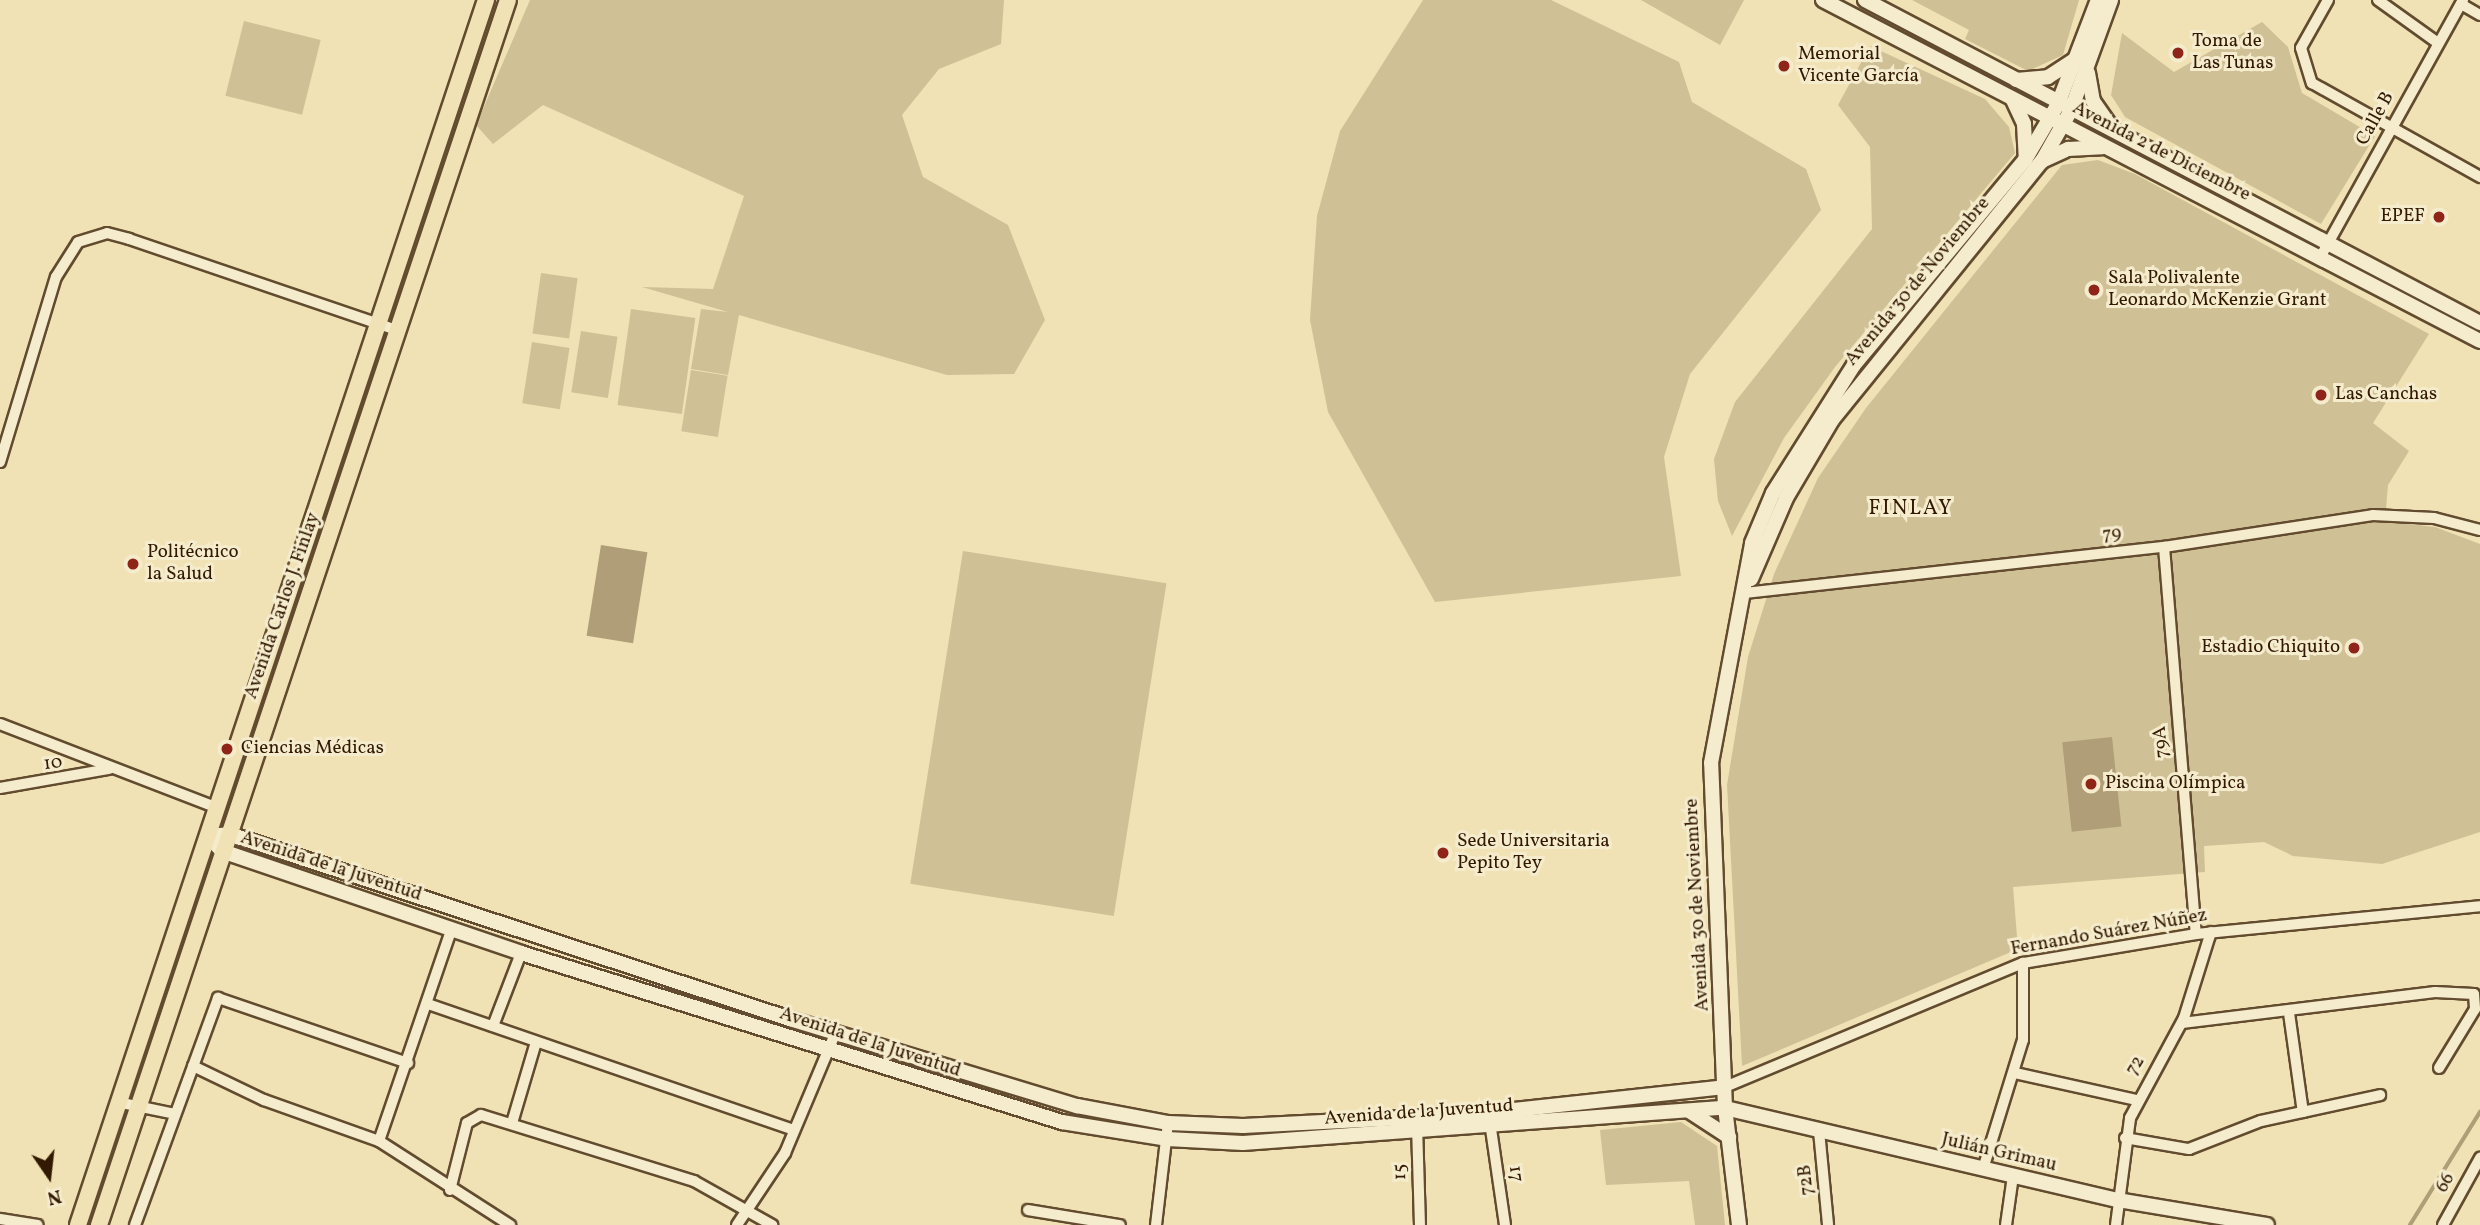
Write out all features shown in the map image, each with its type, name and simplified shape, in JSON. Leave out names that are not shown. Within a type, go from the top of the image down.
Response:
[{"type":"main road","name":"Avenida Carlos J. Finlay","points":[[78,1225],[117,1101],[218,808],[486,0]]},
{"type":"main road","name":"Avenida Carlos J. Finlay","points":[[99,1225],[508,0]]},
{"type":"main road","name":"Avenida 2 de Diciembre","points":[[1822,0],[2012,99],[2117,133],[2324,249],[2480,341]]},
{"type":"main road","name":"Avenida 2 de Diciembre","points":[[1865,0],[2009,80],[2114,148],[2480,323]]},
{"type":"main road","name":"Avenida 30 de Noviembre","points":[[1746,589],[1787,498],[1832,419],[2042,161],[2061,114],[2075,59],[2098,0]]},
{"type":"main road","name":"Avenida 30 de Noviembre","points":[[1738,1225],[1725,1108],[1711,763],[1757,530],[1819,413],[2061,114],[2088,70],[2111,0]]},
{"type":"main road","points":[[2009,80],[2048,77],[2075,59]]},
{"type":"main road","points":[[2088,70],[2093,101],[2117,133]]},
{"type":"main road","points":[[2012,99],[2025,124],[2025,160]]},
{"type":"main road","points":[[2042,161],[2084,146],[2114,148]]},
{"type":"main road","name":"Avenida de la Juventud","points":[[208,836],[229,834],[835,1034],[1077,1106],[1168,1123],[1243,1126],[1417,1118],[1725,1087]]},
{"type":"main road","name":"Avenida de la Juventud","points":[[208,836],[222,851],[521,953],[1062,1122],[1167,1139],[1243,1143],[1490,1129],[1725,1108]]},
{"type":"main road","points":[[554,963],[559,944]]},
{"type":"main road","points":[[1700,1089],[1724,1059]]},
{"type":"main road","name":"Julián Grimau","points":[[1725,1108],[2118,1200],[2267,1225]]},
{"type":"main road","points":[[1688,1110],[1729,1137]]},
{"type":"main road","points":[[1243,1126],[1243,1143]]},
{"type":"street","points":[[2316,16],[2318,0]]},
{"type":"street","points":[[2328,0],[2316,16],[2301,48],[2312,83],[2480,177]]},
{"type":"street","points":[[2378,0],[2438,43]]},
{"type":"street","points":[[2462,2],[2480,15]]},
{"type":"street","name":"Calle B","points":[[2324,249],[2462,2]]},
{"type":"street","points":[[0,462],[56,277],[78,242],[107,233],[129,239],[397,330]]},
{"type":"street","name":"79","points":[[1746,589],[2164,547],[2372,514],[2480,530]]},
{"type":"street","name":"79A","points":[[2164,547],[2196,934]]},
{"type":"street","points":[[0,724],[109,769],[218,808]]},
{"type":"street","name":"10","points":[[0,788],[109,769]]},
{"type":"street","name":"Fernando Suárez Núñez","points":[[1725,1087],[2023,963],[2211,932],[2480,906]]},
{"type":"street","points":[[379,1141],[408,1063],[452,928]]},
{"type":"street","name":"72","points":[[2116,1225],[2126,1138],[2137,1100],[2182,1023],[2211,932]]},
{"type":"street","points":[[493,1027],[521,953]]},
{"type":"street","points":[[1983,1169],[2015,1073],[2023,1040],[2023,963]]},
{"type":"street","points":[[2182,1023],[2289,1013],[2435,992],[2474,994],[2475,1009],[2439,1068]]},
{"type":"street","points":[[135,1225],[218,998],[408,1063]]},
{"type":"street","points":[[428,1004],[794,1130]]},
{"type":"street","points":[[2289,1013],[2302,1112]]},
{"type":"street","points":[[737,1225],[794,1130],[835,1034]]},
{"type":"street","points":[[512,1123],[536,1042]]},
{"type":"street","points":[[194,1066],[264,1100],[379,1141],[450,1190],[510,1225]]},
{"type":"street","points":[[2015,1073],[2137,1100]]},
{"type":"street","points":[[2126,1138],[2189,1149],[2302,1112],[2380,1095]]},
{"type":"street","points":[[117,1101],[175,1114]]},
{"type":"street","points":[[450,1190],[472,1117],[512,1123],[694,1181],[748,1208],[772,1225]]},
{"type":"street","name":"15","points":[[1417,1118],[1420,1225]]},
{"type":"street","points":[[1156,1225],[1168,1123]]},
{"type":"street","name":"17","points":[[1490,1129],[1504,1225]]},
{"type":"street","name":"72B","points":[[1819,1131],[1828,1225]]},
{"type":"street","name":"66","points":[[2443,1225],[2480,1158]]},
{"type":"street","points":[[2006,1225],[2013,1176]]},
{"type":"street","points":[[1028,1210],[1120,1225]]},
{"type":"street","points":[[0,1219],[38,1225]]},
{"type":"shaded area","points":[[530,0],[1004,0],[1001,44],[939,69],[902,115],[923,177],[1008,225],[1045,320],[1014,374],[947,375],[739,315],[728,375],[691,369],[701,309],[728,312],[642,287],[713,289],[744,196],[543,105],[493,144],[476,125]]},
{"type":"shaded area","points":[[1423,0],[1551,0],[1679,62],[1692,102],[1806,169],[1821,210],[1690,374],[1664,457],[1681,576],[1435,602],[1328,412],[1310,320],[1317,216],[1340,131]]},
{"type":"shaded area","points":[[1641,0],[1744,0],[1720,45]]},
{"type":"shaded area","points":[[1912,0],[2079,0],[2063,55],[2028,71],[1965,39],[1969,30]]},
{"type":"shaded area","points":[[244,21],[321,40],[302,115],[225,96]]},
{"type":"shaded area","points":[[2262,22],[2288,47],[2302,93],[2375,136],[2321,224],[2125,117],[2111,95],[2122,33],[2174,72]]},
{"type":"shaded area","points":[[1870,46],[1985,99],[2009,127],[2015,153],[1835,367],[1784,438],[1732,536],[1718,501],[1714,459],[1735,402],[1872,229],[1870,147],[1838,105]]},
{"type":"shaded area","points":[[2098,160],[2135,174],[2429,334],[2373,423],[2409,451],[2388,485],[2385,521],[2435,527],[2480,544],[2480,832],[2382,864],[2293,856],[2264,842],[2204,846],[2205,872],[2013,887],[2018,949],[1742,1066],[1727,785],[1748,657],[1774,574],[1818,478],[1866,408],[2062,165]]},
{"type":"shaded area","points":[[541,273],[578,278],[569,339],[533,333]]},
{"type":"shaded area","points":[[631,309],[695,318],[682,414],[618,405]]},
{"type":"shaded area","points":[[581,331],[618,337],[608,398],[571,392]]},
{"type":"shaded area","points":[[532,342],[570,348],[560,409],[522,403]]},
{"type":"shaded area","points":[[691,370],[728,376],[718,437],[681,431]]},
{"type":"shaded area","points":[[601,545],[647,552],[633,643],[587,636]]},
{"type":"shaded area","points":[[963,551],[1166,583],[1114,916],[910,884]]},
{"type":"shaded area","name":"Piscina Olímpica","points":[[2112,737],[2121,827],[2072,832],[2062,742]]},
{"type":"shaded area","points":[[1681,1122],[1717,1146],[1725,1225],[1695,1225],[1689,1181],[1606,1185],[1600,1130]]},
{"type":"waterway","points":[[2410,1225],[2480,1112]]},
{"type":"place","name":"Toma de Las Tunas","points":[[2178,53]]},
{"type":"place","name":"Memorial Vicente García","points":[[1784,66]]},
{"type":"place","name":"EPEF","points":[[2439,217]]},
{"type":"place","name":"Sala Polivalente Leonardo McKenzie Grant","points":[[2094,290]]},
{"type":"place","name":"Las Canchas","points":[[2321,395]]},
{"type":"place","name":"Politécnico la Salud","points":[[133,564]]},
{"type":"place","name":"Estadio Chiquito","points":[[2354,648]]},
{"type":"place","name":"Ciencias Médicas","points":[[227,749]]},
{"type":"place","name":"Piscina Olímpica","points":[[2091,784]]},
{"type":"place","name":"Sede Universitaria Pepito Tey","points":[[1443,853]]},
{"type":"district","name":"FINLAY","points":[[1911,509]]}]
